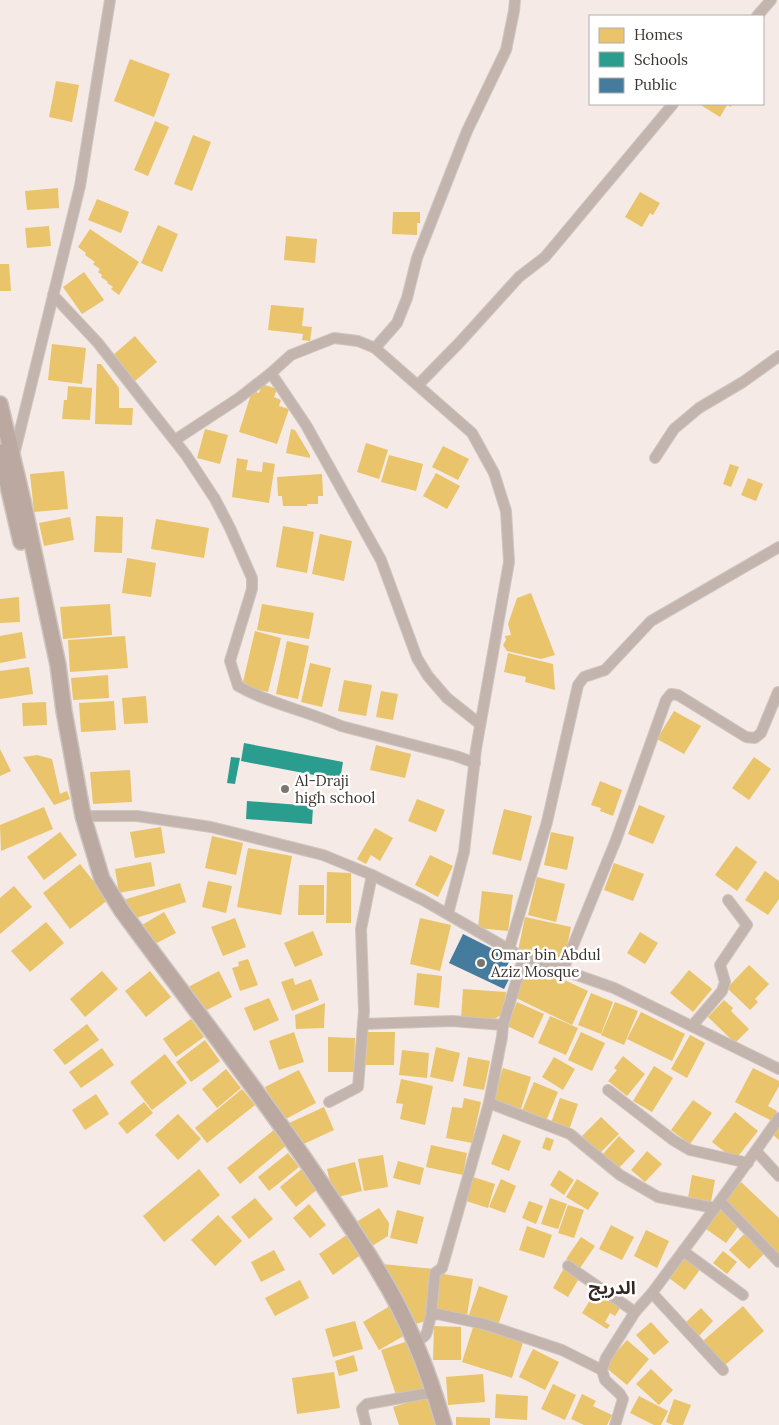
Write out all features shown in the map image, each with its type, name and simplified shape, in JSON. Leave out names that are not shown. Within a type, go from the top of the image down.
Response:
[{"type":"main road","points":[[0,404],[6,455],[58,665],[83,816],[102,879],[110,894],[185,997],[262,1098],[380,1273],[414,1341],[435,1392],[444,1425]]},
{"type":"street","points":[[6,455],[54,295],[80,186],[110,0]]},
{"type":"street","points":[[375,348],[397,323],[407,298],[417,258],[467,131],[506,50],[515,0]]},
{"type":"street","points":[[758,15],[771,0]]},
{"type":"street","points":[[418,386],[520,277],[545,257],[672,105]]},
{"type":"street","points":[[54,295],[98,343],[175,440],[215,499],[242,552],[252,578],[252,589],[230,661],[238,686],[254,696],[341,726],[456,756],[475,763]]},
{"type":"street","points":[[175,440],[239,398],[291,356],[334,338],[358,341],[375,348],[472,433],[494,473],[506,511],[509,562],[480,724],[464,852],[448,914]]},
{"type":"street","points":[[656,458],[674,428],[700,408],[743,382],[779,356]]},
{"type":"street","points":[[271,373],[306,425],[381,560],[417,658],[428,676],[447,698],[480,724]]},
{"type":"street","points":[[509,949],[547,822],[578,685],[584,677],[605,670],[651,621],[779,547]]},
{"type":"street","points":[[563,970],[616,840],[666,700],[671,694],[678,695],[746,737],[755,738],[761,733],[778,692]]},
{"type":"street","points":[[83,816],[137,816],[211,827],[323,856],[372,875],[448,914],[509,949],[614,988],[779,1069]]},
{"type":"street","points":[[329,1102],[358,1087],[364,1011],[361,930],[372,875]]},
{"type":"street","points":[[692,1026],[722,991],[725,982],[720,965],[747,926],[728,900]]},
{"type":"street","points":[[414,1341],[423,1339],[427,1335],[431,1316],[435,1273],[442,1268],[489,1103],[503,1026],[524,956]]},
{"type":"street","points":[[363,1024],[452,1021],[503,1026]]},
{"type":"street","points":[[608,1090],[673,1140],[690,1150],[748,1162]]},
{"type":"street","points":[[489,1103],[570,1134],[620,1175],[658,1197],[718,1204],[779,1262]]},
{"type":"street","points":[[615,1425],[623,1399],[605,1380],[602,1370],[606,1358],[636,1312],[718,1204],[779,1118]]},
{"type":"street","points":[[756,1150],[779,1176]]},
{"type":"street","points":[[683,1251],[743,1295]]},
{"type":"street","points":[[568,1266],[636,1312]]},
{"type":"street","points":[[652,1293],[723,1370]]},
{"type":"street","points":[[431,1316],[437,1314],[484,1324],[562,1350],[602,1370]]},
{"type":"street","points":[[366,1425],[362,1409],[367,1404],[435,1392]]},
{"type":"building: Homes","points":[[130,59],[170,74],[154,117],[114,101]]},
{"type":"building: Homes","points":[[56,81],[79,85],[72,122],[49,117]]},
{"type":"building: Homes","points":[[701,105],[727,105],[720,117]]},
{"type":"building: Homes","points":[[155,121],[169,127],[148,176],[134,170]]},
{"type":"building: Homes","points":[[193,135],[211,142],[192,191],[174,184]]},
{"type":"building: Homes","points":[[58,188],[59,208],[27,210],[25,191]]},
{"type":"building: Homes","points":[[640,192],[660,203],[653,215],[650,213],[642,227],[625,217]]},
{"type":"building: Homes","points":[[97,199],[129,212],[121,233],[88,220]]},
{"type":"building: Homes","points":[[393,212],[420,212],[420,223],[417,223],[417,235],[392,234]]},
{"type":"building: Homes","points":[[158,225],[178,234],[162,272],[141,263]]},
{"type":"building: Homes","points":[[49,226],[51,246],[27,248],[25,228]]},
{"type":"building: Homes","points":[[90,229],[139,262],[119,295],[101,277],[102,275],[98,272],[100,269],[93,264],[95,262],[78,247]]},
{"type":"building: Homes","points":[[286,236],[317,239],[315,263],[284,260]]},
{"type":"building: Homes","points":[[0,264],[9,264],[11,291],[0,291]]},
{"type":"building: Homes","points":[[84,272],[104,300],[82,314],[63,287]]},
{"type":"building: Homes","points":[[271,305],[304,308],[302,326],[312,327],[310,341],[302,340],[303,334],[268,330]]},
{"type":"building: Homes","points":[[135,336],[157,362],[135,381],[113,355]]},
{"type":"building: Homes","points":[[52,344],[86,348],[82,384],[48,380]]},
{"type":"building: Homes","points":[[97,364],[101,364],[119,388],[119,408],[133,408],[132,425],[95,424]]},
{"type":"building: Homes","points":[[262,384],[277,389],[274,397],[281,400],[279,406],[289,409],[277,444],[239,432],[252,391],[259,393]]},
{"type":"building: Homes","points":[[68,386],[92,388],[90,420],[62,419],[64,400],[67,400]]},
{"type":"building: Homes","points":[[205,429],[228,435],[220,464],[197,458]]},
{"type":"building: Homes","points":[[291,429],[295,430],[310,458],[286,453]]},
{"type":"building: Homes","points":[[366,443],[388,450],[379,479],[357,472]]},
{"type":"building: Homes","points":[[443,446],[469,459],[458,480],[432,467]]},
{"type":"building: Homes","points":[[389,455],[423,464],[416,491],[381,482]]},
{"type":"building: Homes","points":[[237,458],[248,460],[246,470],[262,472],[263,462],[275,464],[269,503],[232,497]]},
{"type":"building: Homes","points":[[730,464],[739,467],[731,487],[723,484]]},
{"type":"building: Homes","points":[[64,471],[68,509],[34,512],[30,474]]},
{"type":"building: Homes","points":[[436,473],[460,486],[447,509],[423,496]]},
{"type":"building: Homes","points":[[322,474],[323,496],[318,496],[318,504],[283,506],[282,496],[278,496],[277,477]]},
{"type":"building: Homes","points":[[748,478],[763,484],[756,501],[741,495]]},
{"type":"building: Homes","points":[[96,516],[123,517],[122,553],[94,552]]},
{"type":"building: Homes","points":[[70,517],[74,540],[44,546],[39,523]]},
{"type":"building: Homes","points":[[156,519],[209,528],[204,558],[151,549]]},
{"type":"building: Homes","points":[[283,526],[314,532],[307,573],[276,567]]},
{"type":"building: Homes","points":[[320,534],[352,541],[344,581],[312,574]]},
{"type":"building: Homes","points":[[127,558],[156,563],[151,597],[122,593]]},
{"type":"building: Homes","points":[[531,593],[555,655],[541,659],[507,651],[503,645],[506,640],[505,636],[511,635],[508,624],[517,598]]},
{"type":"building: Homes","points":[[19,597],[20,622],[0,623],[0,599]]},
{"type":"building: Homes","points":[[110,604],[112,635],[63,639],[60,607]]},
{"type":"building: Homes","points":[[262,604],[314,613],[309,639],[257,630]]},
{"type":"building: Homes","points":[[255,631],[281,638],[268,692],[242,686]]},
{"type":"building: Homes","points":[[22,632],[26,658],[0,663],[0,636]]},
{"type":"building: Homes","points":[[125,636],[128,668],[70,672],[68,640]]},
{"type":"building: Homes","points":[[287,641],[309,646],[298,699],[276,694]]},
{"type":"building: Homes","points":[[508,653],[553,664],[555,690],[525,682],[526,677],[504,672]]},
{"type":"building: Homes","points":[[310,663],[331,668],[322,707],[301,702]]},
{"type":"building: Homes","points":[[29,667],[33,694],[0,699],[0,671]]},
{"type":"building: Homes","points":[[108,675],[109,698],[73,700],[71,678]]},
{"type":"building: Homes","points":[[344,680],[372,685],[366,716],[338,711]]},
{"type":"building: Homes","points":[[381,691],[398,694],[393,720],[376,717]]},
{"type":"building: Homes","points":[[146,696],[148,723],[124,724],[122,698]]},
{"type":"building: Homes","points":[[114,701],[116,730],[81,732],[79,703]]},
{"type":"building: Homes","points":[[46,702],[47,725],[23,726],[22,703]]},
{"type":"building: Homes","points":[[674,711],[701,726],[684,754],[657,739]]},
{"type":"building: Homes","points":[[376,745],[411,754],[405,778],[370,770]]},
{"type":"building: Homes","points":[[0,749],[11,771],[0,776]]},
{"type":"building: Homes","points":[[37,755],[52,759],[60,794],[67,791],[70,799],[54,805],[23,757]]},
{"type":"building: Homes","points":[[754,757],[771,769],[749,800],[732,788]]},
{"type":"building: Homes","points":[[130,770],[132,802],[93,804],[90,772]]},
{"type":"building: Homes","points":[[600,781],[622,790],[613,816],[600,811],[601,808],[591,805]]},
{"type":"building: Homes","points":[[417,799],[445,810],[436,832],[408,821]]},
{"type":"building: Homes","points":[[639,805],[665,816],[653,844],[628,834]]},
{"type":"building: Homes","points":[[44,807],[53,829],[1,851],[0,825]]},
{"type":"building: Homes","points":[[504,809],[532,816],[521,861],[492,854]]},
{"type":"building: Homes","points":[[161,827],[165,853],[135,858],[130,832]]},
{"type":"building: Homes","points":[[375,828],[393,838],[380,861],[371,855],[366,864],[357,859]]},
{"type":"building: Homes","points":[[60,832],[77,855],[44,880],[27,857]]},
{"type":"building: Homes","points":[[551,832],[574,837],[567,870],[544,865]]},
{"type":"building: Homes","points":[[212,836],[243,843],[236,875],[205,868]]},
{"type":"building: Homes","points":[[736,846],[757,862],[737,891],[715,875]]},
{"type":"building: Homes","points":[[248,848],[292,856],[281,915],[237,907]]},
{"type":"building: Homes","points":[[430,855],[453,866],[438,897],[415,885]]},
{"type":"building: Homes","points":[[151,862],[155,886],[119,893],[115,869]]},
{"type":"building: Homes","points":[[614,863],[644,874],[633,901],[604,890]]},
{"type":"building: Homes","points":[[80,864],[108,900],[70,929],[43,893]]},
{"type":"building: Homes","points":[[765,871],[779,881],[779,899],[768,915],[745,900]]},
{"type":"building: Homes","points":[[327,872],[351,873],[351,923],[326,923]]},
{"type":"building: Homes","points":[[537,877],[565,884],[556,922],[528,915]]},
{"type":"building: Homes","points":[[208,881],[232,886],[226,913],[202,907]]},
{"type":"building: Homes","points":[[180,883],[186,902],[133,919],[120,901]]},
{"type":"building: Homes","points":[[299,885],[324,885],[324,915],[298,915]]},
{"type":"building: Homes","points":[[14,886],[32,907],[0,934],[0,898]]},
{"type":"building: Homes","points":[[482,891],[513,895],[508,931],[478,928]]},
{"type":"building: Homes","points":[[164,912],[176,933],[153,945],[142,925]]},
{"type":"building: Homes","points":[[525,917],[571,927],[564,961],[518,951]]},
{"type":"building: Homes","points":[[235,918],[246,947],[223,956],[211,927]]},
{"type":"building: Homes","points":[[420,918],[451,925],[440,971],[410,964]]},
{"type":"building: Homes","points":[[46,922],[64,943],[30,972],[11,951]]},
{"type":"building: Homes","points":[[313,931],[323,955],[295,967],[284,943]]},
{"type":"building: Homes","points":[[640,932],[658,943],[645,964],[627,953]]},
{"type":"building: Homes","points":[[248,959],[258,985],[240,991],[232,968],[239,966],[238,962]]},
{"type":"building: Homes","points":[[530,964],[588,991],[572,1025],[514,997]]},
{"type":"building: Homes","points":[[749,965],[769,984],[755,999],[758,1002],[750,1010],[727,988]]},
{"type":"building: Homes","points":[[689,970],[712,989],[693,1012],[670,993]]},
{"type":"building: Homes","points":[[102,971],[118,989],[85,1017],[70,999]]},
{"type":"building: Homes","points":[[150,971],[171,997],[146,1017],[125,991]]},
{"type":"building: Homes","points":[[219,971],[232,997],[201,1013],[188,987]]},
{"type":"building: Homes","points":[[417,973],[442,976],[439,1008],[414,1005]]},
{"type":"building: Homes","points":[[293,978],[295,985],[311,979],[319,1000],[292,1011],[281,982]]},
{"type":"building: Homes","points":[[463,989],[506,992],[504,1013],[493,1020],[461,1018]]},
{"type":"building: Homes","points":[[591,993],[613,1002],[601,1034],[578,1025]]},
{"type":"building: Homes","points":[[269,998],[279,1020],[254,1031],[244,1008]]},
{"type":"building: Homes","points":[[724,1000],[733,1008],[731,1011],[749,1029],[735,1043],[708,1017]]},
{"type":"building: Homes","points":[[517,1002],[544,1014],[533,1038],[507,1026]]},
{"type":"building: Homes","points":[[615,1002],[638,1011],[624,1045],[601,1035]]},
{"type":"building: Homes","points":[[325,1003],[324,1028],[296,1029],[295,1015]]},
{"type":"building: Homes","points":[[641,1012],[685,1034],[672,1061],[627,1039]]},
{"type":"building: Homes","points":[[550,1016],[578,1028],[566,1055],[538,1043]]},
{"type":"building: Homes","points":[[191,1019],[204,1037],[176,1057],[163,1039]]},
{"type":"building: Homes","points":[[87,1024],[99,1040],[65,1065],[53,1050]]},
{"type":"building: Homes","points":[[294,1032],[304,1062],[279,1070],[269,1041]]},
{"type":"building: Homes","points":[[365,1032],[395,1032],[394,1065],[365,1065]]},
{"type":"building: Homes","points":[[581,1032],[605,1043],[592,1071],[568,1060]]},
{"type":"building: Homes","points":[[690,1035],[705,1043],[687,1078],[671,1069]]},
{"type":"building: Homes","points":[[328,1037],[355,1038],[354,1072],[328,1072]]},
{"type":"building: Homes","points":[[205,1040],[220,1061],[191,1082],[176,1062]]},
{"type":"building: Homes","points":[[436,1047],[460,1053],[453,1082],[430,1077]]},
{"type":"building: Homes","points":[[102,1048],[114,1065],[81,1088],[69,1072]]},
{"type":"building: Homes","points":[[402,1050],[429,1053],[427,1078],[399,1075]]},
{"type":"building: Homes","points":[[165,1054],[187,1083],[152,1110],[130,1082]]},
{"type":"building: Homes","points":[[623,1056],[645,1074],[627,1096],[608,1081],[617,1070],[614,1068]]},
{"type":"building: Homes","points":[[468,1057],[490,1061],[484,1090],[463,1086]]},
{"type":"building: Homes","points":[[554,1057],[575,1069],[563,1090],[542,1077]]},
{"type":"building: Homes","points":[[654,1066],[673,1078],[652,1112],[633,1101]]},
{"type":"building: Homes","points":[[503,1068],[531,1077],[520,1112],[492,1102]]},
{"type":"building: Homes","points":[[753,1068],[779,1081],[779,1086],[768,1106],[777,1111],[772,1121],[735,1102]]},
{"type":"building: Homes","points":[[226,1069],[241,1088],[217,1108],[202,1089]]},
{"type":"building: Homes","points":[[299,1070],[316,1103],[282,1121],[265,1087]]},
{"type":"building: Homes","points":[[401,1079],[433,1086],[425,1125],[400,1119],[403,1104],[396,1103]]},
{"type":"building: Homes","points":[[534,1082],[558,1092],[546,1121],[522,1111]]},
{"type":"building: Homes","points":[[242,1089],[255,1105],[207,1143],[195,1128]]},
{"type":"building: Homes","points":[[96,1094],[109,1114],[85,1130],[72,1110]]},
{"type":"building: Homes","points":[[464,1098],[481,1102],[472,1143],[446,1138],[452,1107],[462,1108]]},
{"type":"building: Homes","points":[[560,1098],[578,1104],[569,1130],[551,1123]]},
{"type":"building: Homes","points":[[693,1100],[712,1113],[690,1144],[671,1130]]},
{"type":"building: Homes","points":[[144,1102],[153,1113],[127,1134],[118,1123]]},
{"type":"building: Homes","points":[[324,1107],[334,1130],[297,1147],[287,1124]]},
{"type":"building: Homes","points":[[735,1112],[758,1131],[735,1160],[712,1142]]},
{"type":"building: Homes","points":[[178,1114],[201,1139],[178,1160],[155,1135]]},
{"type":"building: Homes","points":[[601,1117],[619,1134],[600,1153],[582,1136]]},
{"type":"building: Homes","points":[[779,1125],[779,1140],[772,1134]]},
{"type":"building: Homes","points":[[275,1129],[288,1144],[240,1184],[227,1168]]},
{"type":"building: Homes","points":[[503,1134],[521,1141],[509,1171],[491,1164]]},
{"type":"building: Homes","points":[[619,1136],[635,1151],[618,1169],[603,1154]]},
{"type":"building: Homes","points":[[546,1137],[554,1140],[550,1151],[542,1148]]},
{"type":"building: Homes","points":[[431,1145],[467,1153],[463,1175],[426,1167]]},
{"type":"building: Homes","points":[[647,1151],[662,1164],[645,1182],[631,1170]]},
{"type":"building: Homes","points":[[288,1153],[299,1167],[269,1191],[258,1177]]},
{"type":"building: Homes","points":[[383,1155],[388,1187],[364,1191],[358,1159]]},
{"type":"building: Homes","points":[[398,1161],[424,1168],[420,1185],[393,1178]]},
{"type":"building: Homes","points":[[355,1162],[362,1191],[334,1198],[327,1169]]},
{"type":"building: Homes","points":[[303,1168],[319,1188],[296,1207],[280,1187]]},
{"type":"building: Homes","points":[[199,1169],[220,1195],[164,1242],[143,1216]]},
{"type":"building: Homes","points":[[559,1170],[574,1180],[564,1195],[550,1185]]},
{"type":"building: Homes","points":[[692,1175],[715,1180],[711,1202],[688,1198]]},
{"type":"building: Homes","points":[[473,1177],[495,1184],[488,1208],[466,1201]]},
{"type":"building: Homes","points":[[501,1179],[516,1186],[505,1213],[489,1207]]},
{"type":"building: Homes","points":[[577,1179],[599,1193],[588,1210],[566,1197]]},
{"type":"building: Homes","points":[[741,1182],[779,1218],[779,1254],[723,1201]]},
{"type":"building: Homes","points":[[255,1198],[273,1219],[249,1239],[231,1217]]},
{"type":"building: Homes","points":[[550,1198],[567,1204],[558,1229],[541,1224]]},
{"type":"building: Homes","points":[[529,1201],[543,1206],[536,1224],[522,1218]]},
{"type":"building: Homes","points":[[309,1204],[326,1225],[310,1238],[293,1218]]},
{"type":"building: Homes","points":[[568,1205],[584,1210],[574,1238],[558,1233]]},
{"type":"building: Homes","points":[[379,1208],[389,1223],[388,1236],[369,1248],[353,1224]]},
{"type":"building: Homes","points":[[720,1209],[740,1224],[726,1243],[706,1229]]},
{"type":"building: Homes","points":[[397,1210],[424,1217],[417,1244],[390,1238]]},
{"type":"building: Homes","points":[[218,1215],[242,1241],[215,1266],[191,1240]]},
{"type":"building: Homes","points":[[611,1225],[634,1237],[622,1260],[599,1249]]},
{"type":"building: Homes","points":[[527,1226],[552,1235],[544,1258],[519,1250]]},
{"type":"building: Homes","points":[[646,1230],[669,1241],[657,1268],[634,1256]]},
{"type":"building: Homes","points":[[747,1231],[767,1251],[749,1269],[729,1250]]},
{"type":"building: Homes","points":[[348,1234],[362,1254],[333,1275],[319,1254]]},
{"type":"building: Homes","points":[[581,1237],[595,1246],[580,1268],[566,1259]]},
{"type":"building: Homes","points":[[274,1250],[285,1270],[261,1282],[251,1262]]},
{"type":"building: Homes","points":[[723,1251],[737,1262],[727,1274],[713,1263]]},
{"type":"building: Homes","points":[[685,1256],[701,1268],[685,1290],[669,1278]]},
{"type":"building: Homes","points":[[382,1264],[434,1269],[426,1321],[412,1325]]},
{"type":"building: Homes","points":[[565,1266],[581,1275],[568,1297],[553,1288]]},
{"type":"building: Homes","points":[[438,1273],[473,1279],[467,1315],[432,1309]]},
{"type":"building: Homes","points":[[300,1280],[309,1298],[275,1316],[265,1298]]},
{"type":"building: Homes","points":[[479,1286],[508,1296],[498,1325],[469,1315]]},
{"type":"building: Homes","points":[[597,1289],[622,1305],[615,1316],[610,1313],[605,1322],[610,1325],[607,1329],[582,1313]]},
{"type":"building: Homes","points":[[390,1306],[407,1334],[379,1350],[363,1322]]},
{"type":"building: Homes","points":[[743,1306],[764,1331],[724,1366],[703,1341]]},
{"type":"building: Homes","points":[[701,1308],[713,1321],[698,1337],[685,1323]]},
{"type":"building: Homes","points":[[355,1321],[363,1349],[333,1357],[325,1329]]},
{"type":"building: Homes","points":[[651,1322],[669,1342],[654,1355],[636,1335]]},
{"type":"building: Homes","points":[[474,1324],[524,1339],[512,1378],[462,1362]]},
{"type":"building: Homes","points":[[434,1326],[461,1327],[461,1360],[433,1360]]},
{"type":"building: Homes","points":[[411,1340],[427,1388],[397,1398],[381,1350]]},
{"type":"building: Homes","points":[[627,1340],[649,1359],[627,1385],[604,1366]]},
{"type":"building: Homes","points":[[533,1349],[559,1362],[545,1390],[519,1377]]},
{"type":"building: Homes","points":[[354,1355],[358,1371],[339,1376],[335,1361]]},
{"type":"building: Homes","points":[[651,1369],[673,1390],[659,1405],[636,1384]]},
{"type":"building: Homes","points":[[334,1372],[340,1408],[297,1414],[292,1378]]},
{"type":"building: Homes","points":[[483,1374],[485,1402],[448,1405],[446,1377]]},
{"type":"building: Homes","points":[[553,1384],[576,1395],[565,1420],[541,1409]]},
{"type":"building: Homes","points":[[496,1394],[528,1396],[527,1420],[495,1418]]},
{"type":"building: Homes","points":[[582,1394],[596,1401],[593,1406],[612,1415],[607,1425],[584,1425],[571,1419]]},
{"type":"building: Homes","points":[[429,1396],[438,1425],[399,1425],[393,1407]]},
{"type":"building: Homes","points":[[639,1396],[668,1411],[661,1425],[654,1425],[630,1413]]},
{"type":"building: Homes","points":[[674,1399],[691,1405],[683,1425],[673,1425],[666,1422]]},
{"type":"building: Homes","points":[[456,1417],[490,1418],[490,1425],[456,1425]]},
{"type":"building: Schools","points":[[244,743],[343,762],[340,780],[241,761]]},
{"type":"building: Schools","points":[[231,757],[240,758],[235,784],[227,783]]},
{"type":"building: Schools","points":[[247,801],[313,806],[312,824],[246,819]]},
{"type":"building: Public","name":"Omar bin Abdul Aziz Mosque","points":[[463,934],[511,958],[505,970],[512,973],[504,989],[449,963]]},
{"type":"place","name":"Al-Draji high school","points":[[285,789]]},
{"type":"place","name":"Omar bin Abdul Aziz Mosque","points":[[481,963]]},
{"type":"district","name":"الدريج","points":[[612,1287]]}]
